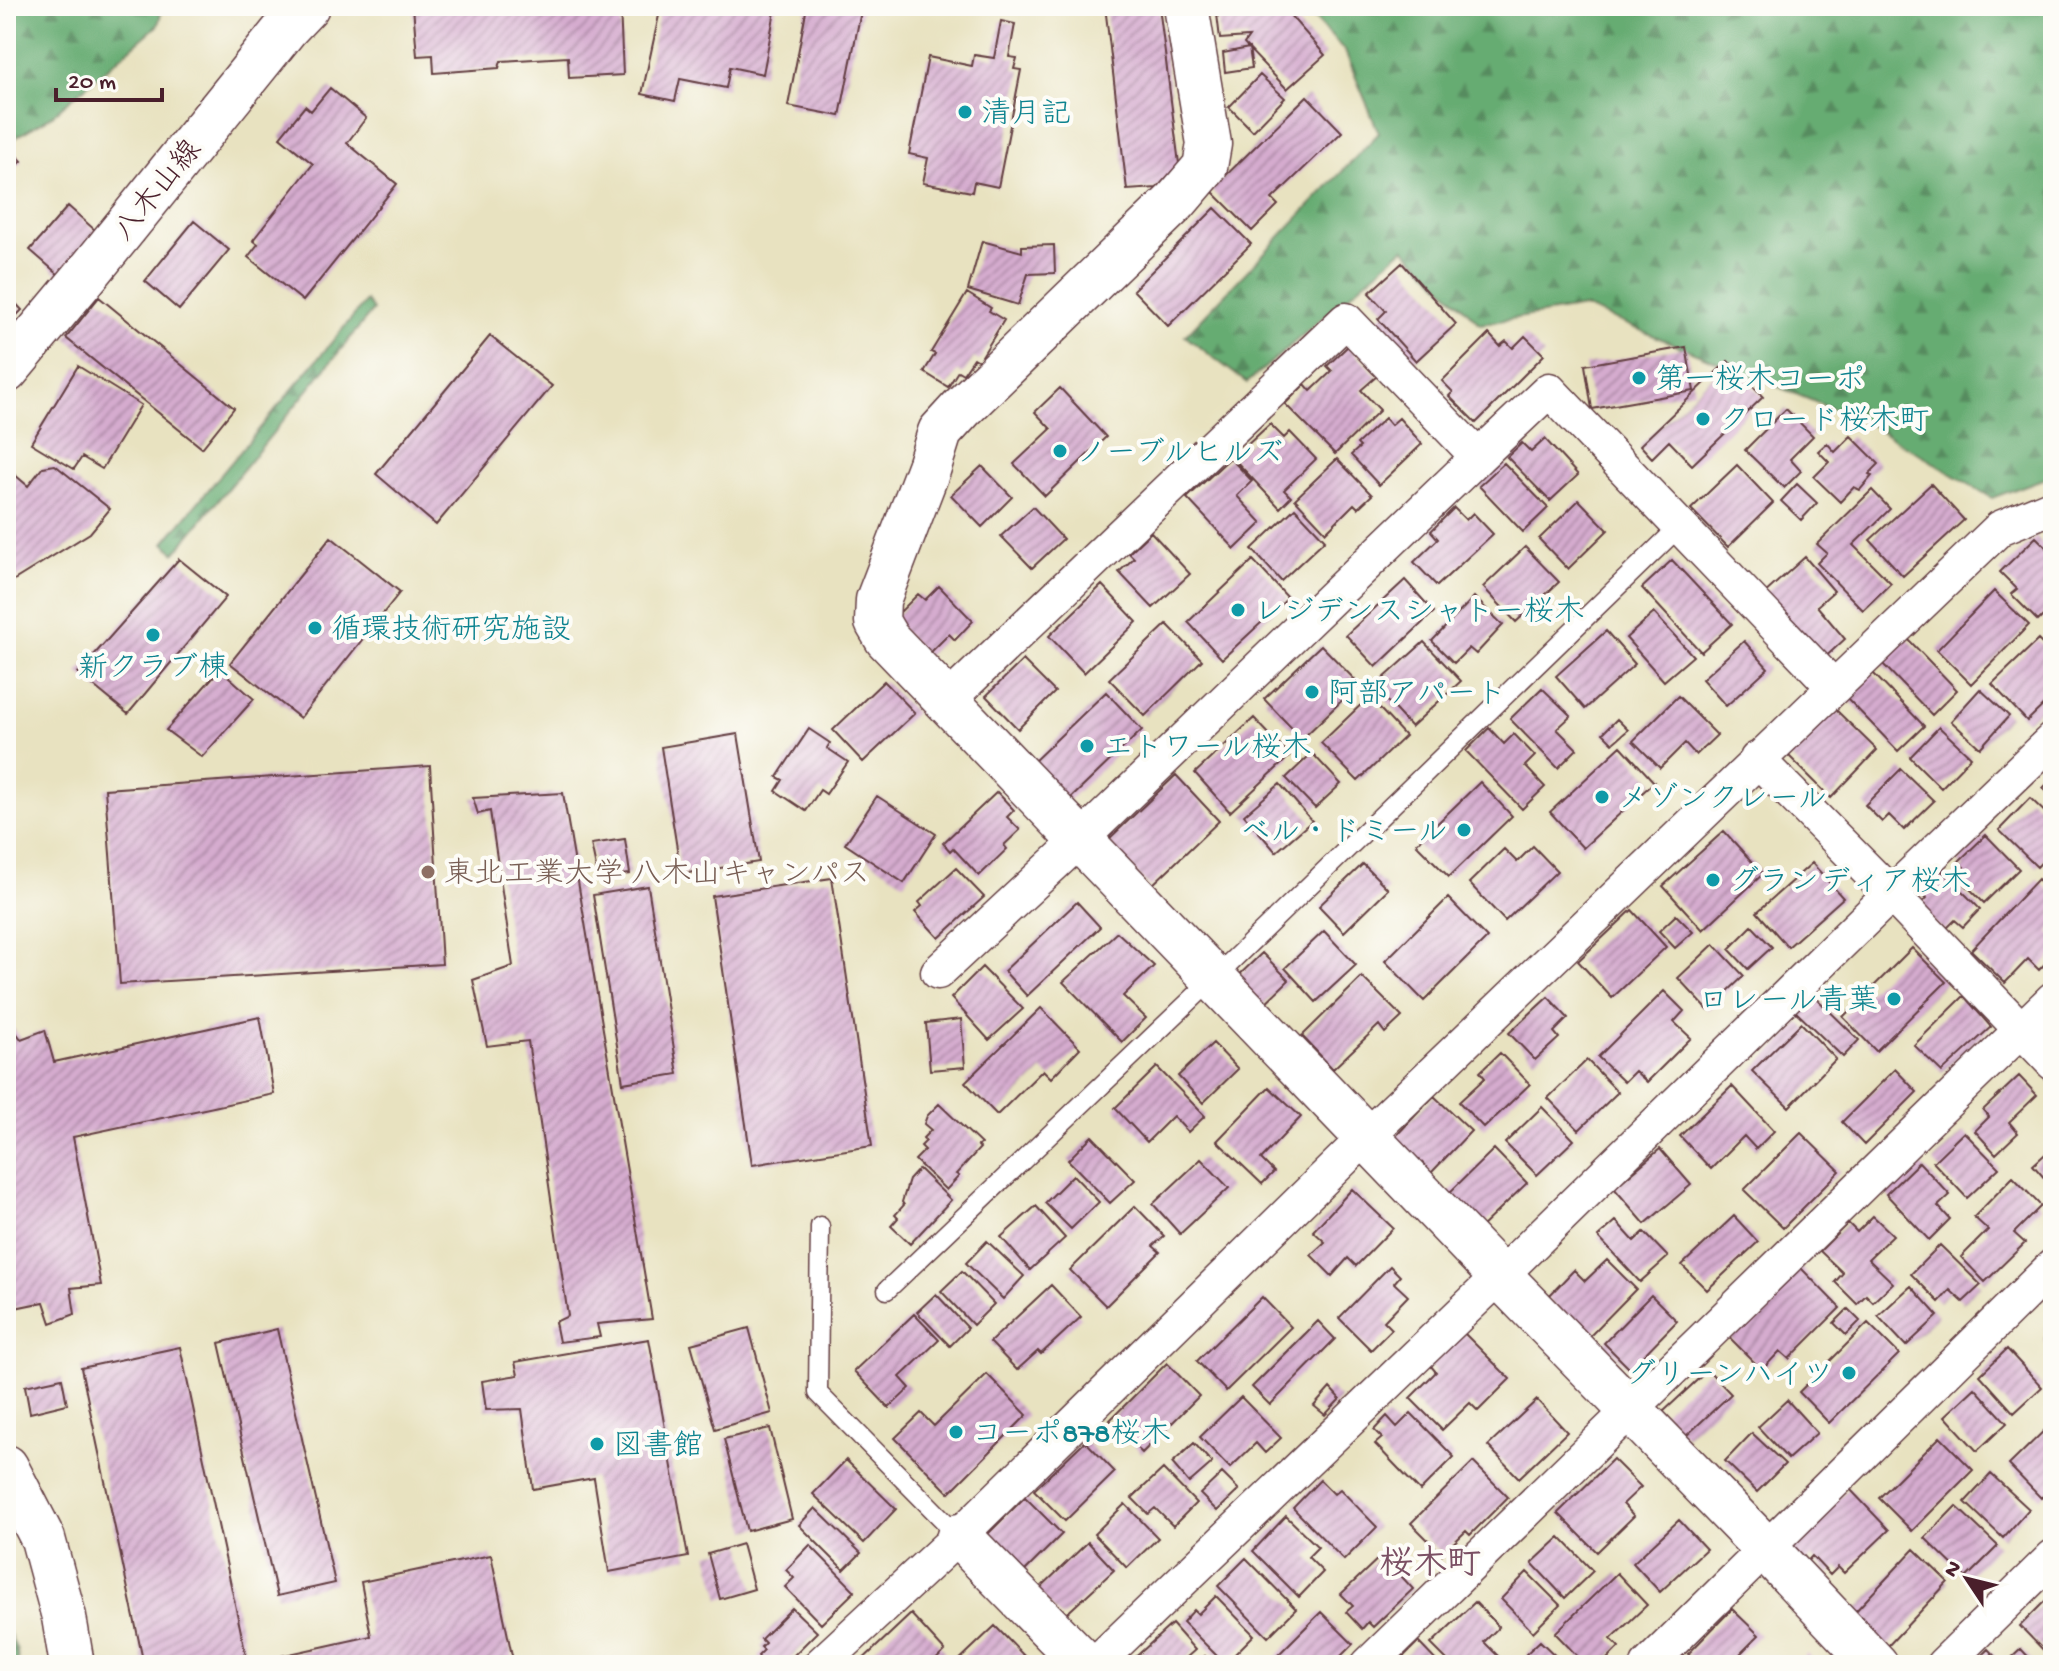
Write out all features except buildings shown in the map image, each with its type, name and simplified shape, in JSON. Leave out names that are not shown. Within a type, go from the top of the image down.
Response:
[{"type":"street","name":"八木山線","points":[[6,371],[307,6]]},
{"type":"street","points":[[1186,6],[1209,144],[1205,167],[1176,201],[940,432],[878,600],[877,622],[887,639],[1876,1665]]},
{"type":"street","points":[[948,700],[1346,320],[1478,457]]},
{"type":"street","points":[[938,972],[1549,390],[1833,686]]},
{"type":"street","points":[[820,1665],[959,1536],[1367,1136],[2000,528],[2053,506]]},
{"type":"street","points":[[1094,1665],[2053,739]]},
{"type":"street","points":[[1757,759],[2053,1063]]},
{"type":"street","points":[[1368,1665],[2053,999]]},
{"type":"street","points":[[1648,1665],[2053,1266]]},
{"type":"street","points":[[6,1467],[43,1539],[64,1617],[72,1665]]},
{"type":"street","points":[[959,1536],[1086,1665]]},
{"type":"street","points":[[1943,1665],[2053,1557]]},
{"type":"lane","points":[[887,1290],[1680,526]]},
{"type":"lane","points":[[820,1226],[818,1393],[959,1536]]},
{"type":"green space","points":[[6,6],[163,6],[158,25],[50,117],[6,143]]},
{"type":"green space","points":[[1303,6],[2053,6],[2053,475],[1992,498],[1869,424],[1584,307],[1480,324],[1404,248],[1247,383],[1185,336],[1379,133],[1345,51]]},
{"type":"green space","points":[[366,301],[373,310],[175,553],[164,543]]},
{"type":"green space","points":[[6,1626],[17,1651],[18,1665],[6,1665]]},
{"type":"place","name":"清月記","points":[[965,112]]},
{"type":"place","name":"第一桜木コーポ","points":[[1639,378]]},
{"type":"place","name":"クロード桜木町","points":[[1703,419]]},
{"type":"place","name":"ノーブルヒルズ","points":[[1060,451]]},
{"type":"place","name":"レジデンスシャトー桜木","points":[[1238,610]]},
{"type":"place","name":"循環技術研究施設","points":[[315,628]]},
{"type":"place","name":"新クラブ棟","points":[[153,635]]},
{"type":"place","name":"阿部アパート","points":[[1312,692]]},
{"type":"place","name":"エトワール桜木","points":[[1087,746]]},
{"type":"place","name":"メゾンクレール","points":[[1602,797]]},
{"type":"place","name":"ベル・ドミール","points":[[1464,830]]},
{"type":"place","name":"東北工業大学 八木山キャンパス","points":[[428,872]]},
{"type":"place","name":"グランディア桜木","points":[[1713,880]]},
{"type":"place","name":"ロレール青葉","points":[[1894,999]]},
{"type":"place","name":"グリーンハイツ","points":[[1849,1373]]},
{"type":"place","name":"コーポ878桜木","points":[[956,1432]]},
{"type":"place","name":"図書館","points":[[597,1444]]},
{"type":"district","name":"桜木町","points":[[1430,1561]]}]
